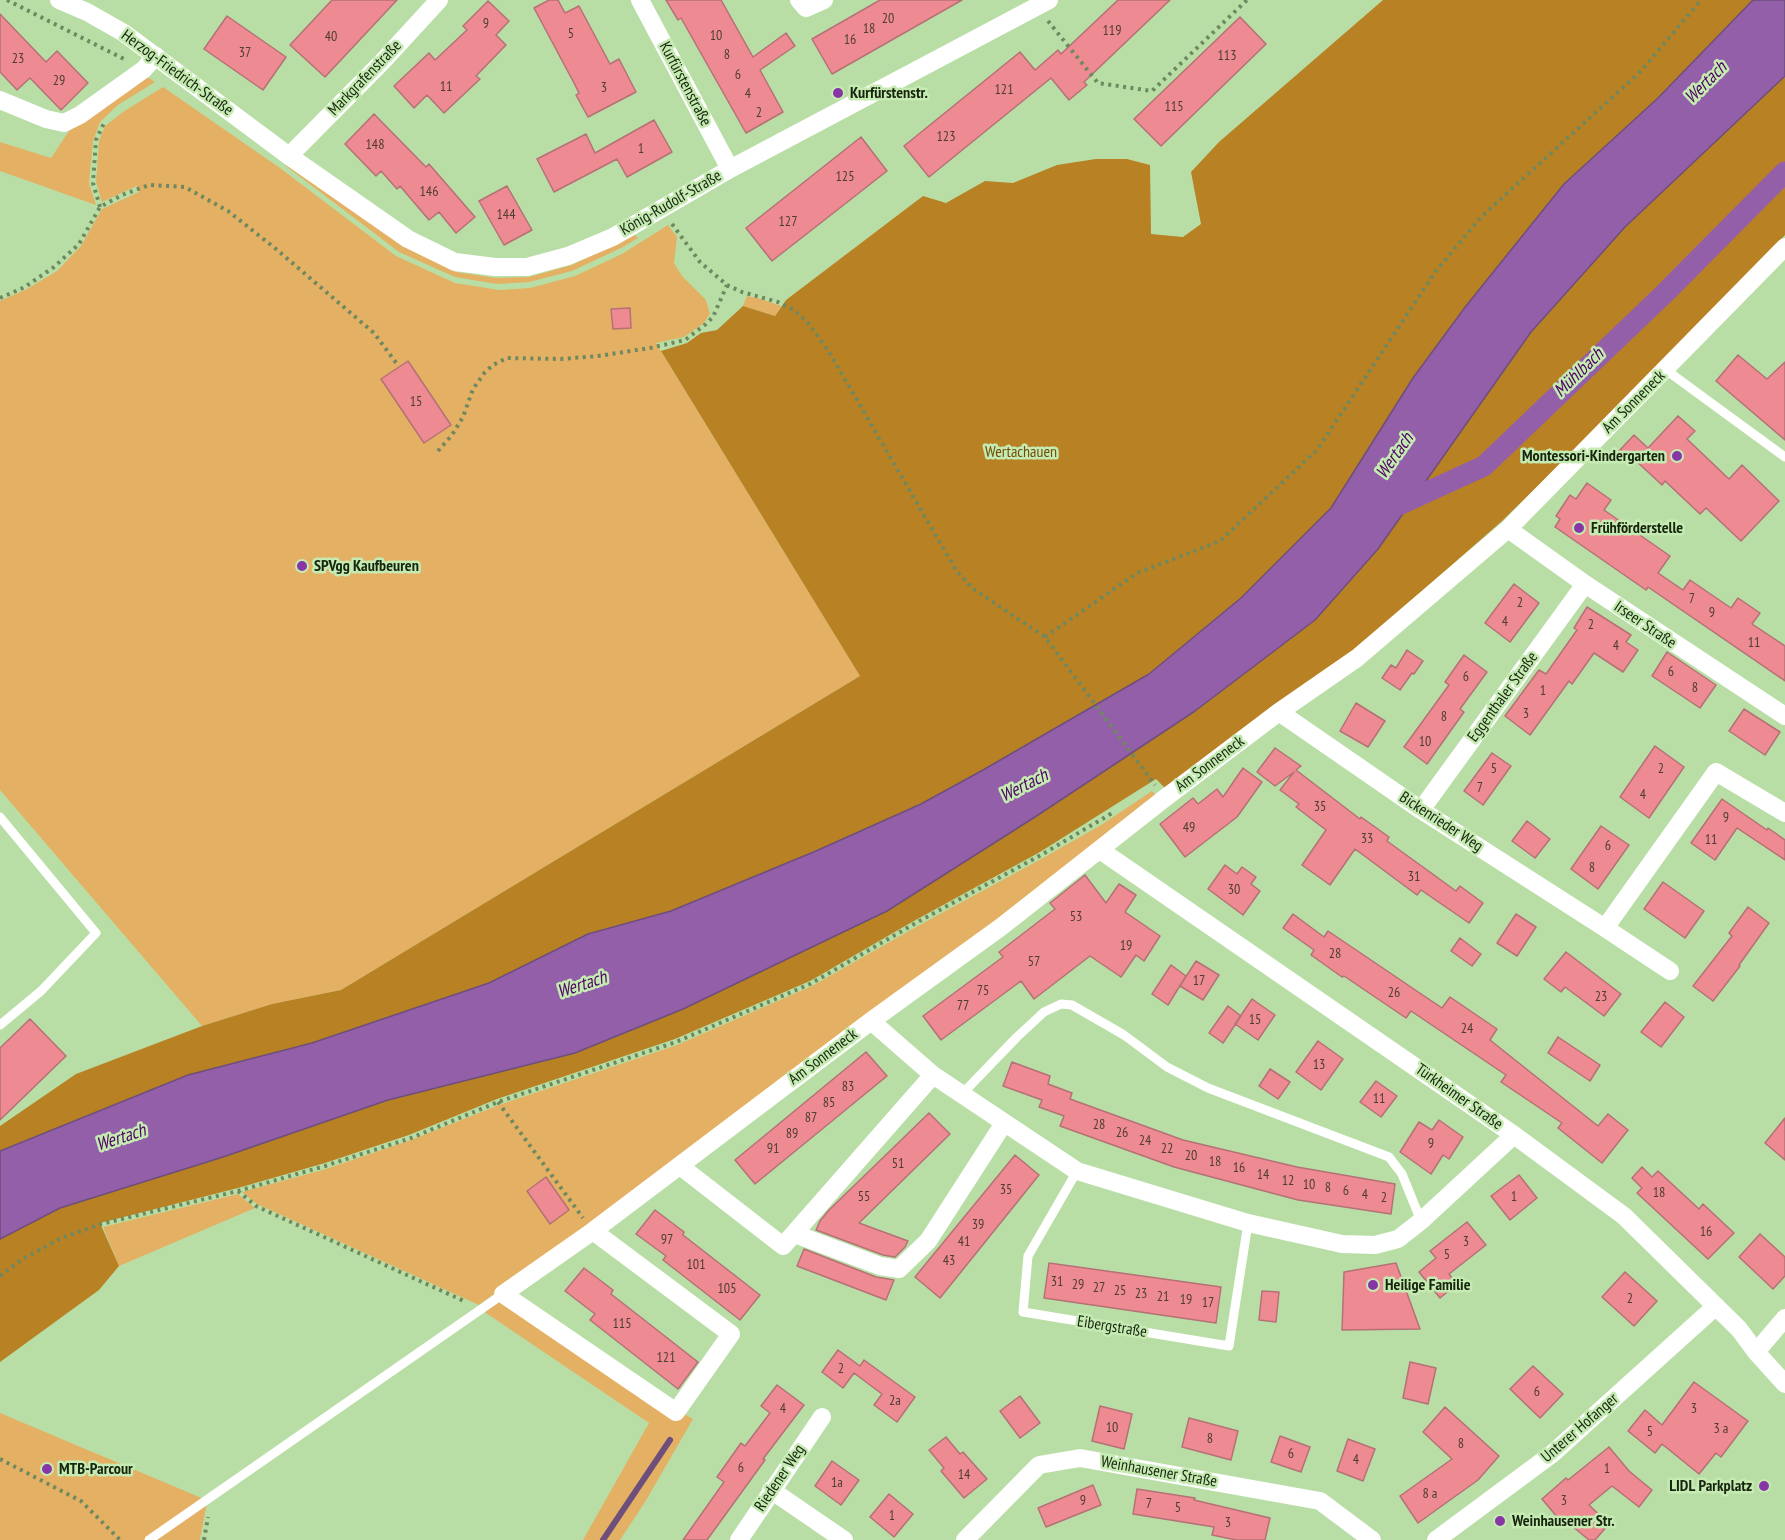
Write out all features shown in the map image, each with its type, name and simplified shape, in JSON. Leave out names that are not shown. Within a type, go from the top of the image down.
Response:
[{"type":"street","name":"Herzog-Friedrich-Straße","points":[[59,0],[87,12],[124,33],[290,156]]},
{"type":"street","name":"Markgrafenstraße","points":[[290,156],[439,0]]},
{"type":"street","name":"Kurfürstenstraße","points":[[640,0],[730,169]]},
{"type":"street","points":[[799,0],[806,8],[824,0]]},
{"type":"street","name":"König-Rudolf-Straße","points":[[290,156],[408,239],[455,262],[495,267],[527,267],[568,256],[613,237],[730,169],[1043,4]]},
{"type":"street","points":[[0,100],[46,119],[64,123],[80,115],[143,70],[156,56]]},
{"type":"street","name":"Am Sonneneck","points":[[503,1294],[593,1231],[871,1021],[1001,927],[1279,712],[1357,658],[1508,529],[1785,247]]},
{"type":"street","name":"Irseer Straße","points":[[1508,529],[1585,584],[1785,716]]},
{"type":"street","name":"Eggenthaler Straße","points":[[1421,810],[1585,584]]},
{"type":"street","name":"Bickenrieder Weg","points":[[1279,712],[1421,810],[1670,971]]},
{"type":"street","points":[[1605,928],[1716,772],[1785,813]]},
{"type":"street","name":"Türkheimer Straße","points":[[1100,850],[1514,1135],[1624,1216],[1739,1329],[1785,1384]]},
{"type":"street","points":[[871,1021],[933,1075],[1077,1171],[1248,1222],[1342,1244],[1374,1245],[1398,1239],[1421,1221],[1514,1135]]},
{"type":"street","points":[[680,1166],[783,1246],[933,1075]]},
{"type":"street","points":[[795,1234],[880,1266],[899,1269],[928,1241],[1004,1123]]},
{"type":"street","points":[[503,1294],[676,1412],[731,1334],[593,1231]]},
{"type":"street","name":"Unterer Hofanger","points":[[1446,1537],[1552,1454],[1716,1306]]},
{"type":"street","points":[[1756,1352],[1785,1318]]},
{"type":"street","name":"Riedener Weg","points":[[739,1540],[822,1417]]},
{"type":"street","name":"Weinhausener Straße","points":[[965,1540],[1039,1465],[1080,1458],[1320,1501],[1372,1540]]},
{"type":"street","points":[[771,1490],[844,1540]]},
{"type":"lane","points":[[1666,370],[1785,457]]},
{"type":"lane","points":[[0,818],[96,933],[41,991],[0,1025]]},
{"type":"lane","points":[[961,1095],[1044,1012],[1061,1004],[1072,1005],[1124,1035],[1167,1067],[1208,1088],[1389,1157],[1402,1174],[1421,1221]]},
{"type":"lane","name":"Eibergstraße","points":[[1077,1171],[1028,1256],[1023,1312],[1229,1346],[1248,1222]]},
{"type":"lane","points":[[149,1540],[503,1294]]},
{"type":"path","points":[[1043,4],[1098,83],[1152,91],[1247,0]]},
{"type":"path","points":[[1045,638],[1137,573],[1220,541],[1317,450],[1436,271],[1466,235],[1481,218],[1640,72],[1701,0]]},
{"type":"path","points":[[100,207],[93,183],[96,140],[103,124],[111,116]]},
{"type":"path","points":[[0,298],[25,287],[54,267],[79,244],[100,207],[122,195],[149,185],[185,187],[228,211],[276,249],[374,333],[397,364]]},
{"type":"path","points":[[669,221],[700,262],[727,285],[742,292],[778,302],[794,310],[809,324],[828,352],[957,570],[972,588],[1045,638],[1155,785],[1149,789]]},
{"type":"path","points":[[438,451],[452,435],[463,417],[473,389],[493,365],[507,358],[561,359],[598,356],[685,340],[713,316],[727,285]]},
{"type":"path","points":[[0,1276],[21,1260],[61,1238],[101,1224],[238,1191],[325,1166],[411,1138],[498,1102],[676,1042],[810,984],[1119,809]]},
{"type":"path","points":[[498,1102],[593,1231]]},
{"type":"path","points":[[238,1191],[256,1206],[481,1309]]},
{"type":"path","points":[[0,1459],[81,1501],[120,1540]]},
{"type":"shaded area","points":[[144,75],[155,82],[118,105],[100,122],[93,141],[89,183],[96,205],[0,171],[0,142],[51,158],[73,125]]},
{"type":"shaded area","points":[[163,87],[280,168],[396,256],[455,283],[499,290],[530,288],[575,276],[622,254],[668,225],[677,237],[674,263],[682,276],[706,300],[710,314],[704,323],[684,337],[656,343],[860,676],[341,990],[272,1004],[202,1026],[0,790],[0,301],[27,289],[57,271],[81,246],[102,209],[139,192],[137,186],[102,202],[96,182],[99,141],[105,126]]},
{"type":"shaded area","points":[[288,161],[402,246],[456,272],[496,278],[529,277],[572,265],[635,235],[638,238],[572,271],[529,282],[497,284],[455,277],[399,252],[286,166]]},
{"type":"shaded area","points":[[747,296],[781,306],[775,316],[743,306]]},
{"type":"shaded area","points":[[1152,791],[1159,799],[479,1305],[257,1204],[242,1192],[326,1169],[411,1140],[499,1105],[677,1045],[812,986],[1101,825]]},
{"type":"shaded area","points":[[238,1194],[255,1208],[119,1266],[103,1227]]},
{"type":"shaded area","points":[[503,1297],[678,1420],[684,1414],[693,1419],[620,1540],[583,1540],[649,1423],[483,1311]]},
{"type":"shaded area","name":"MTB-Parcour","points":[[0,1413],[204,1499],[207,1502],[200,1540],[0,1540]]},
{"type":"green space","name":"Wertachauen","points":[[1383,0],[1753,0],[1658,98],[1564,184],[1466,306],[1413,378],[1331,508],[1241,598],[1149,674],[921,804],[816,851],[671,911],[588,934],[489,983],[312,1043],[188,1075],[0,1151],[0,1126],[76,1074],[202,1026],[272,1004],[341,990],[860,676],[661,351],[687,343],[701,333],[717,330],[743,306],[775,316],[786,300],[923,196],[946,203],[985,181],[1013,183],[1057,165],[1096,159],[1127,159],[1150,165],[1151,234],[1183,237],[1201,224],[1191,172],[1219,142]]},
{"type":"green space","points":[[1785,76],[1785,235],[1661,365],[1502,521],[1351,653],[1165,788],[1156,779],[1040,852],[810,981],[675,1039],[497,1099],[409,1135],[325,1163],[100,1223],[119,1266],[99,1290],[0,1362],[0,1239],[60,1208],[223,1157],[388,1100],[575,1053],[683,1009],[887,911],[1195,711],[1315,620],[1378,549],[1531,332],[1625,227]]},
{"type":"water","name":"Wertach","points":[[1753,0],[1785,0],[1785,76],[1625,227],[1531,332],[1378,549],[1315,620],[1195,711],[887,911],[683,1009],[575,1053],[388,1100],[223,1157],[60,1208],[0,1239],[0,1151],[188,1075],[312,1043],[489,983],[588,934],[671,911],[816,851],[921,804],[1149,674],[1241,598],[1331,508],[1413,378],[1466,306],[1564,184],[1658,98]]},
{"type":"building","points":[[332,0],[397,0],[325,77],[290,45]]},
{"type":"building","points":[[549,0],[558,0],[565,13],[579,6],[610,64],[619,59],[636,92],[588,117],[576,95],[579,93],[534,8]]},
{"type":"building","points":[[666,0],[721,0],[753,57],[786,33],[795,46],[760,70],[783,112],[746,133],[681,18],[678,20]]},
{"type":"building","points":[[880,0],[962,0],[832,74],[812,39]]},
{"type":"building","points":[[1118,0],[1170,0],[1084,82],[1087,85],[1069,100],[1051,78],[929,177],[904,146],[1020,52],[1035,70],[1058,50],[1061,54]]},
{"type":"building","points":[[488,1],[509,21],[496,35],[506,45],[476,76],[480,79],[444,113],[427,95],[414,108],[394,86],[429,53],[435,60],[467,30],[463,26]]},
{"type":"building","points":[[0,14],[46,62],[57,51],[88,83],[61,110],[30,78],[17,90],[0,72]]},
{"type":"building","points":[[227,16],[286,57],[263,90],[204,49]]},
{"type":"building","points":[[1240,17],[1266,44],[1161,146],[1134,119]]},
{"type":"building","points":[[374,114],[426,167],[429,164],[475,217],[456,233],[439,212],[429,220],[400,186],[397,189],[381,171],[376,176],[345,144]]},
{"type":"building","points":[[654,120],[672,152],[627,177],[617,159],[554,192],[537,159],[586,134],[595,153]]},
{"type":"building","points":[[861,137],[887,171],[772,261],[746,228]]},
{"type":"building","points":[[507,186],[532,230],[504,245],[479,201]]},
{"type":"building","points":[[630,308],[631,328],[613,329],[611,309]]},
{"type":"building","points":[[1738,355],[1767,379],[1785,362],[1785,440],[1716,381]]},
{"type":"building","points":[[408,361],[451,425],[424,443],[381,379]]},
{"type":"building","points":[[1678,416],[1695,431],[1687,439],[1729,479],[1742,465],[1779,501],[1741,541],[1706,508],[1700,514],[1665,481],[1662,485],[1634,459],[1631,462],[1619,451],[1634,435],[1648,448]]},
{"type":"building","points":[[1587,483],[1611,500],[1604,510],[1670,556],[1658,573],[1683,590],[1690,580],[1731,608],[1738,598],[1760,613],[1752,624],[1785,646],[1785,681],[1648,587],[1646,590],[1555,527],[1560,519],[1556,516],[1570,495],[1576,499]]},
{"type":"building","points":[[1514,584],[1539,603],[1510,642],[1485,623]]},
{"type":"building","points":[[1587,607],[1631,635],[1626,642],[1638,650],[1623,672],[1594,653],[1572,684],[1569,681],[1530,735],[1505,716],[1539,670],[1546,674],[1577,630],[1574,628]]},
{"type":"building","points":[[1407,650],[1423,661],[1400,690],[1382,678],[1391,665],[1396,668]]},
{"type":"building","points":[[1667,652],[1716,685],[1700,708],[1652,676]]},
{"type":"building","points":[[1464,655],[1487,672],[1460,709],[1464,712],[1427,764],[1404,747],[1449,685],[1445,682]]},
{"type":"building","points":[[1356,703],[1385,721],[1368,747],[1340,731]]},
{"type":"building","points":[[1744,709],[1780,732],[1765,755],[1729,731]]},
{"type":"building","points":[[1655,746],[1684,767],[1649,818],[1620,797]]},
{"type":"building","points":[[1275,748],[1301,766],[1296,770],[1360,819],[1361,817],[1389,837],[1387,841],[1456,891],[1460,886],[1483,903],[1469,923],[1421,890],[1417,895],[1355,849],[1330,885],[1302,865],[1326,830],[1296,807],[1299,804],[1280,790],[1294,772],[1275,786],[1257,772]]},
{"type":"building","points":[[1492,753],[1511,766],[1483,805],[1464,791]]},
{"type":"building","points":[[1243,768],[1262,782],[1237,817],[1185,857],[1160,824],[1193,798],[1198,804],[1217,789],[1223,797]]},
{"type":"building","points":[[1722,799],[1785,840],[1785,860],[1737,828],[1715,860],[1691,843]]},
{"type":"building","points":[[1527,821],[1550,839],[1535,858],[1512,841]]},
{"type":"building","points":[[1601,826],[1629,845],[1598,889],[1571,869]]},
{"type":"building","points":[[1225,865],[1237,874],[1242,867],[1256,877],[1251,884],[1260,891],[1243,915],[1208,889]]},
{"type":"building","points":[[1085,875],[1106,903],[1119,884],[1136,895],[1125,912],[1160,936],[1144,961],[1136,955],[1121,977],[1090,956],[1034,999],[1021,981],[941,1040],[923,1016],[1003,957],[999,952],[1055,909],[1050,903]]},
{"type":"building","points":[[1663,882],[1704,911],[1685,938],[1644,909]]},
{"type":"building","points":[[1748,907],[1769,923],[1713,1001],[1693,986],[1732,936],[1729,933]]},
{"type":"building","points":[[1293,914],[1324,937],[1328,931],[1442,1008],[1450,997],[1497,1029],[1490,1040],[1598,1126],[1608,1114],[1628,1130],[1602,1163],[1558,1128],[1562,1123],[1501,1082],[1506,1075],[1411,1011],[1406,1018],[1311,955],[1314,950],[1283,928]]},
{"type":"building","points":[[1516,914],[1536,927],[1517,956],[1497,943]]},
{"type":"building","points":[[1460,938],[1481,954],[1472,966],[1451,951]]},
{"type":"building","points":[[1566,952],[1621,994],[1604,1016],[1565,987],[1561,992],[1544,979]]},
{"type":"building","points":[[1196,961],[1219,975],[1203,1000],[1180,986]]},
{"type":"building","points":[[1171,965],[1186,976],[1168,1005],[1152,994]]},
{"type":"building","points":[[1252,999],[1275,1015],[1258,1040],[1235,1024]]},
{"type":"building","points":[[1665,1002],[1684,1017],[1661,1047],[1641,1032]]},
{"type":"building","points":[[1228,1006],[1241,1016],[1223,1043],[1209,1033]]},
{"type":"building","points":[[30,1019],[66,1056],[0,1120],[0,1048]]},
{"type":"building","points":[[1558,1037],[1600,1065],[1590,1081],[1548,1053]]},
{"type":"building","points":[[1318,1041],[1343,1059],[1321,1090],[1296,1072]]},
{"type":"building","points":[[866,1052],[887,1076],[755,1184],[735,1160]]},
{"type":"building","points":[[1012,1062],[1050,1076],[1048,1084],[1072,1093],[1070,1099],[1183,1140],[1297,1167],[1395,1184],[1391,1214],[1298,1200],[1174,1167],[1060,1126],[1064,1116],[1039,1107],[1042,1100],[1003,1086]]},
{"type":"building","points":[[1270,1069],[1290,1082],[1278,1099],[1259,1086]]},
{"type":"building","points":[[1376,1081],[1397,1096],[1381,1117],[1360,1102]]},
{"type":"building","points":[[929,1113],[950,1134],[859,1223],[908,1241],[905,1247],[895,1257],[883,1255],[816,1230],[829,1210]]},
{"type":"building","points":[[1785,1118],[1785,1160],[1765,1143]]},
{"type":"building","points":[[1439,1120],[1463,1137],[1449,1159],[1443,1155],[1431,1174],[1400,1152],[1419,1122],[1432,1130]]},
{"type":"building","points":[[1015,1155],[1039,1175],[940,1298],[915,1277]]},
{"type":"building","points":[[1642,1167],[1652,1177],[1658,1171],[1699,1209],[1703,1204],[1734,1233],[1708,1259],[1637,1193],[1642,1188],[1632,1178]]},
{"type":"building","points":[[1519,1175],[1537,1198],[1510,1220],[1491,1196]]},
{"type":"building","points":[[546,1177],[569,1210],[550,1224],[527,1191]]},
{"type":"building","points":[[655,1210],[684,1232],[683,1235],[760,1295],[740,1320],[663,1260],[666,1256],[636,1234]]},
{"type":"building","points":[[1467,1222],[1486,1245],[1449,1274],[1457,1284],[1440,1298],[1419,1272],[1436,1258],[1430,1251]]},
{"type":"building","points":[[1760,1234],[1785,1257],[1785,1276],[1773,1289],[1739,1257]]},
{"type":"building","points":[[804,1249],[876,1277],[894,1280],[886,1300],[797,1266]]},
{"type":"building","points":[[1049,1263],[1221,1287],[1216,1323],[1044,1298]]},
{"type":"building","points":[[1396,1263],[1420,1329],[1342,1330],[1344,1272]]},
{"type":"building","points":[[584,1268],[613,1290],[611,1294],[698,1362],[678,1389],[590,1320],[595,1314],[565,1291]]},
{"type":"building","points":[[1625,1272],[1657,1301],[1634,1326],[1602,1297]]},
{"type":"building","points":[[1262,1291],[1279,1292],[1276,1322],[1259,1320]]},
{"type":"building","points":[[838,1350],[860,1366],[864,1360],[915,1397],[897,1422],[874,1405],[882,1394],[854,1373],[843,1388],[822,1372]]},
{"type":"building","points":[[1410,1362],[1436,1368],[1428,1404],[1403,1398]]},
{"type":"building","points":[[1533,1366],[1563,1394],[1540,1418],[1510,1389]]},
{"type":"building","points":[[1694,1382],[1748,1421],[1721,1457],[1716,1453],[1699,1474],[1662,1444],[1655,1453],[1628,1431],[1645,1410],[1662,1425]]},
{"type":"building","points":[[777,1385],[804,1405],[707,1540],[683,1540],[724,1482],[717,1477],[741,1443],[745,1446],[770,1413],[761,1406]]},
{"type":"building","points":[[1020,1396],[1040,1423],[1020,1438],[1000,1411]]},
{"type":"building","points":[[1100,1406],[1132,1414],[1124,1449],[1092,1441]]},
{"type":"building","points":[[1445,1407],[1499,1456],[1478,1480],[1418,1523],[1400,1496],[1452,1459],[1423,1432]]},
{"type":"building","points":[[1189,1418],[1238,1431],[1231,1460],[1182,1447]]},
{"type":"building","points":[[1280,1436],[1310,1447],[1301,1472],[1271,1462]]},
{"type":"building","points":[[946,1437],[960,1454],[963,1452],[987,1479],[964,1498],[941,1471],[944,1468],[929,1450]]},
{"type":"building","points":[[1348,1439],[1375,1449],[1363,1481],[1337,1471]]},
{"type":"building","points":[[1609,1447],[1629,1471],[1652,1490],[1639,1507],[1612,1486],[1589,1505],[1609,1524],[1595,1540],[1589,1540],[1566,1521],[1563,1524],[1542,1499],[1566,1478],[1568,1480]]},
{"type":"building","points":[[832,1461],[859,1480],[841,1505],[815,1486]]},
{"type":"building","points":[[1093,1485],[1101,1505],[1046,1527],[1038,1508]]},
{"type":"building","points":[[1137,1489],[1195,1498],[1194,1500],[1270,1518],[1265,1540],[1236,1540],[1212,1535],[1214,1527],[1133,1514]]},
{"type":"building","points":[[889,1494],[913,1514],[894,1537],[870,1517]]},
{"type":"waterway","name":"Mühlbach","points":[[1390,509],[1484,466],[1665,293],[1785,172]]},
{"type":"waterway","points":[[603,1540],[670,1440]]},
{"type":"place","name":"Kurfürstenstr.","points":[[838,93]]},
{"type":"place","name":"Montessori-Kindergarten","points":[[1677,456]]},
{"type":"place","name":"Frühförderstelle","points":[[1579,528]]},
{"type":"place","name":"SPVgg Kaufbeuren","points":[[302,566]]},
{"type":"place","name":"Heilige Familie","points":[[1373,1285]]},
{"type":"place","name":"MTB-Parcour","points":[[47,1469]]},
{"type":"place","name":"LIDL Parkplatz","points":[[1764,1486]]},
{"type":"place","name":"Weinhausener Str.","points":[[1500,1521]]}]
